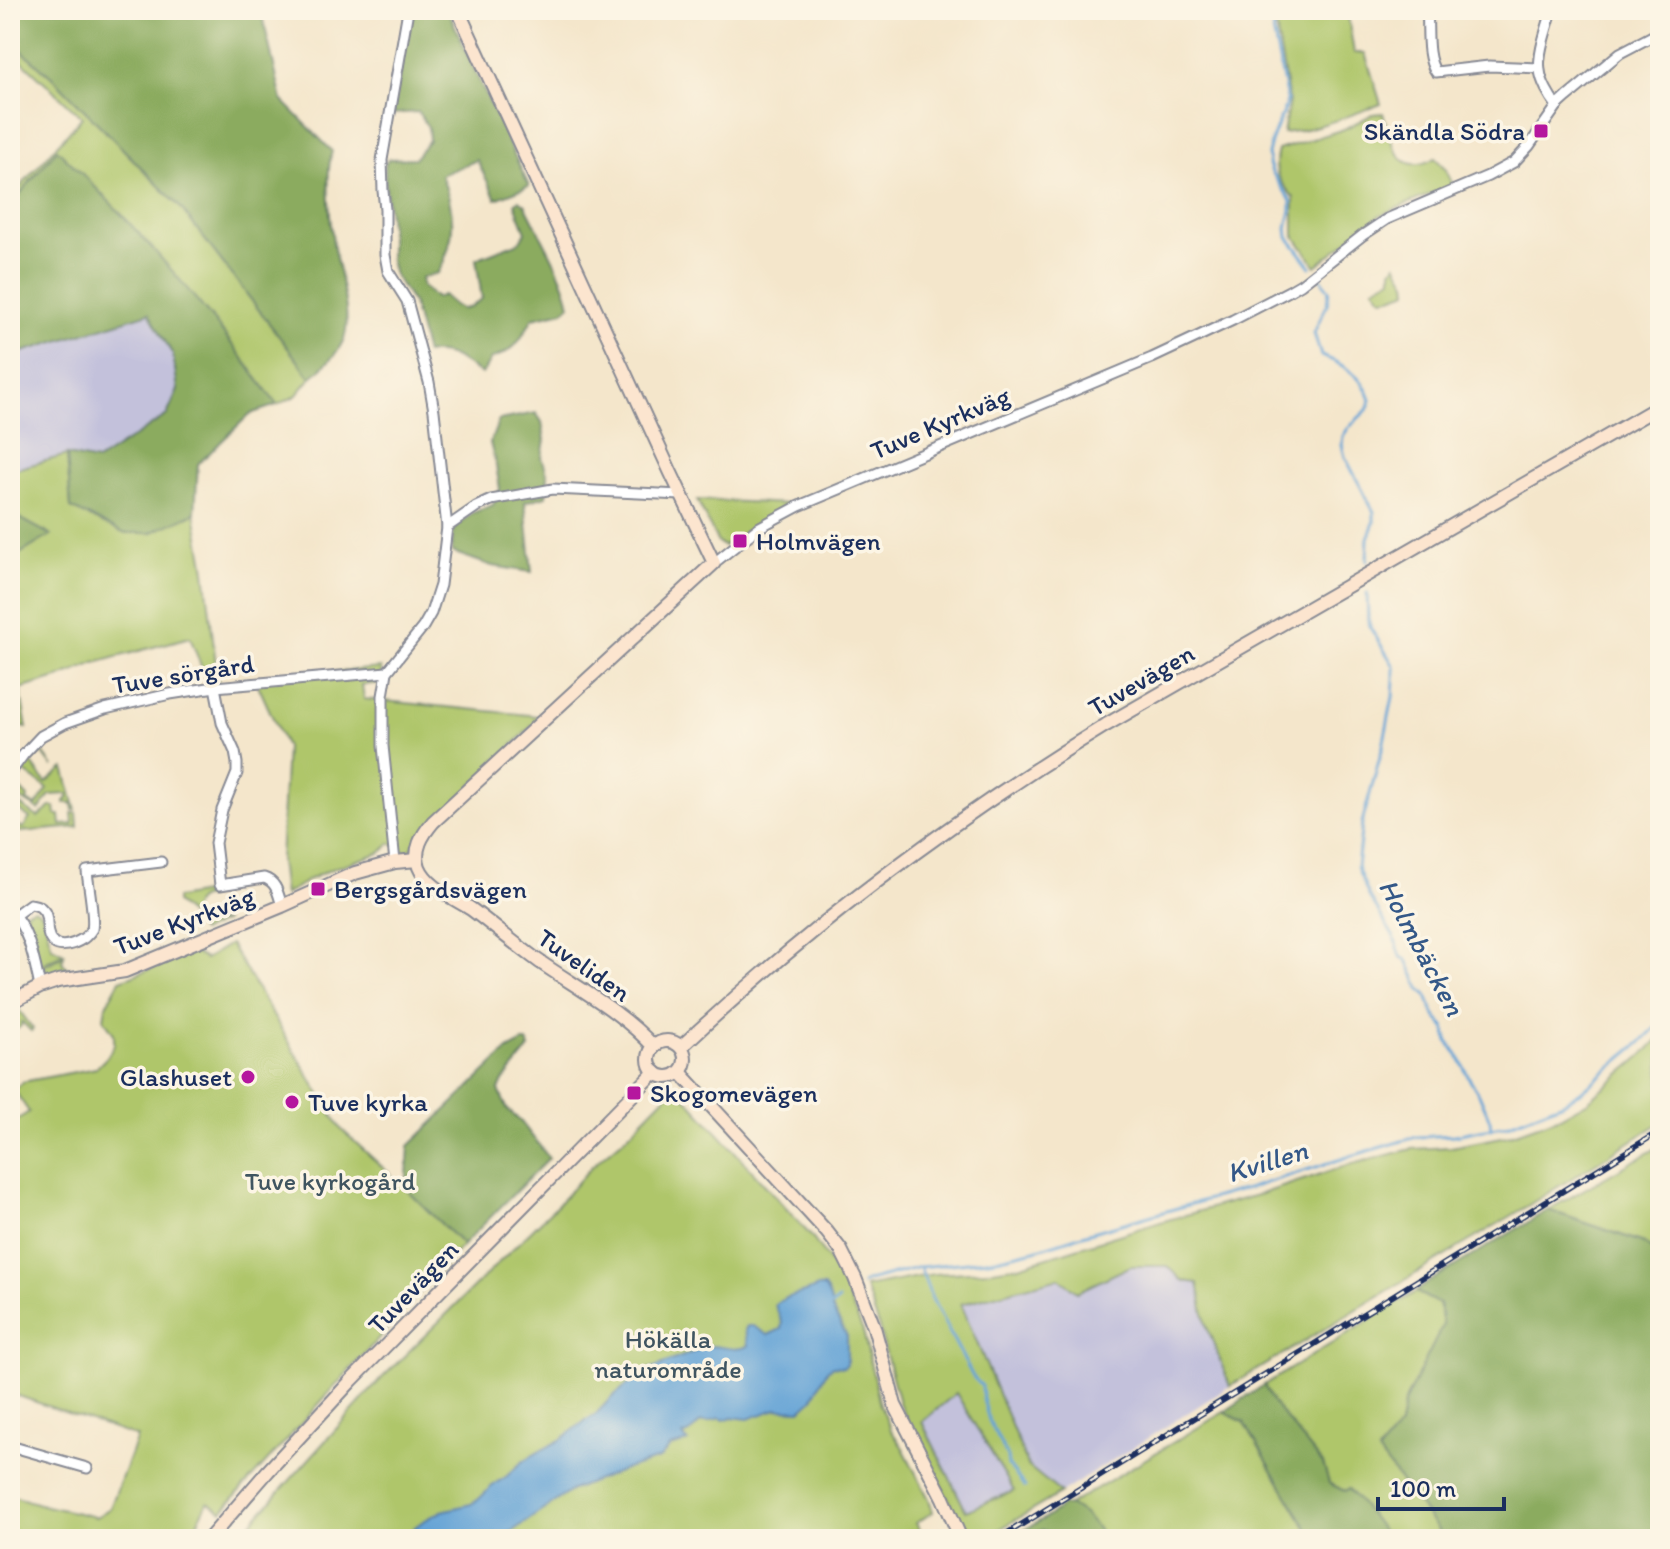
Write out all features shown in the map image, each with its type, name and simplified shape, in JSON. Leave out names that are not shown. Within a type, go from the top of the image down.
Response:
[{"type":"street","points":[[395,862],[383,746],[383,696],[387,672],[431,613],[440,585],[447,527],[429,382],[407,301],[388,271],[385,255],[382,160],[408,10]]},
{"type":"street","points":[[458,10],[714,563]]},
{"type":"street","points":[[1427,10],[1429,56],[1436,72],[1489,66],[1539,68]]},
{"type":"street","points":[[1552,10],[1539,68],[1557,106]]},
{"type":"street","name":"Tuve Kyrkväg","points":[[10,1003],[58,981],[125,971],[355,873],[395,862],[417,860],[420,840],[433,822],[714,563],[758,528],[799,506],[1152,358],[1276,298],[1301,284],[1384,220],[1514,162],[1535,139],[1557,106],[1613,58],[1660,32]]},
{"type":"street","name":"Tuvevägen","points":[[681,1047],[735,996],[877,880],[1043,765],[1106,725],[1660,406]]},
{"type":"street","points":[[447,527],[491,500],[553,489],[681,495]]},
{"type":"street","name":"Tuve sörgård","points":[[10,773],[41,736],[65,723],[105,709],[215,687],[387,672]]},
{"type":"street","name":"Tuve Kyrkväg","points":[[215,687],[222,723],[237,763],[237,773],[222,810],[215,843],[220,885],[268,879],[274,883],[282,906]]},
{"type":"street","name":"Tuveliden","points":[[417,860],[429,882],[613,1011],[654,1047]]},
{"type":"street","points":[[40,987],[27,937],[12,912],[30,904],[40,907],[46,917],[51,941],[70,946],[91,931],[87,871],[161,862]]},
{"type":"street","points":[[668,1040],[681,1047],[686,1060],[680,1072],[667,1077],[655,1072],[649,1059],[654,1047],[668,1040]]},
{"type":"street","name":"Tuvevägen","points":[[209,1539],[351,1381],[655,1072]]},
{"type":"street","points":[[680,1072],[841,1250],[874,1327],[895,1405],[961,1539]]},
{"type":"street","points":[[10,1446],[87,1468]]},
{"type":"shaded area","points":[[149,312],[173,355],[178,390],[168,415],[97,461],[67,455],[10,468],[10,356]]},
{"type":"shaded area","points":[[1131,1266],[1168,1266],[1183,1281],[1198,1283],[1206,1324],[1230,1386],[1061,1493],[1028,1466],[960,1304],[1059,1278],[1077,1292]]},
{"type":"shaded area","points":[[956,1392],[1014,1491],[966,1512],[922,1422]]},
{"type":"green space","points":[[10,10],[261,10],[282,100],[332,151],[330,209],[333,243],[346,307],[346,331],[337,352],[311,378],[180,207],[56,81],[10,40]]},
{"type":"green space","points":[[411,10],[448,10],[529,186],[496,199],[477,160],[441,175],[452,213],[451,237],[438,273],[421,278],[422,286],[436,298],[443,295],[462,309],[482,299],[476,259],[519,242],[526,232],[515,204],[519,200],[525,204],[550,254],[570,305],[563,311],[533,318],[516,344],[491,359],[482,374],[448,355],[426,354],[413,304],[393,273],[390,259],[385,163],[389,159],[415,158],[429,140],[428,127],[418,112],[393,114]]},
{"type":"green space","points":[[1273,10],[1347,10],[1354,53],[1365,53],[1381,104],[1320,125],[1283,133],[1289,101]]},
{"type":"green space","points":[[10,40],[56,81],[180,207],[311,378],[296,396],[277,405],[213,319],[57,150],[10,206],[10,198],[82,117],[10,50]]},
{"type":"green space","points":[[1383,113],[1398,155],[1413,164],[1435,158],[1445,168],[1453,185],[1380,215],[1316,266],[1294,235],[1294,198],[1278,176],[1278,150]]},
{"type":"green space","points":[[57,149],[173,272],[227,337],[277,405],[250,414],[198,464],[195,513],[150,533],[123,533],[71,508],[67,455],[97,461],[167,415],[178,390],[173,355],[149,313],[10,356],[10,206]]},
{"type":"green space","points":[[1396,264],[1407,282],[1408,291],[1382,298],[1374,288],[1392,278]]},
{"type":"green space","points":[[536,413],[542,422],[545,440],[542,457],[548,476],[546,496],[525,502],[532,572],[492,566],[452,552],[453,531],[472,513],[493,505],[500,489],[490,443],[499,420]]},
{"type":"green space","points":[[67,455],[71,508],[150,533],[195,513],[218,682],[208,684],[190,637],[95,663],[20,689],[27,728],[10,725],[10,558],[50,535],[10,513],[10,468]]},
{"type":"green space","points":[[697,500],[792,504],[724,546],[718,543]]},
{"type":"green space","points":[[10,513],[51,535],[10,558]]},
{"type":"green space","points":[[381,668],[382,683],[362,685],[364,699],[540,718],[414,844],[410,852],[390,843],[379,853],[334,868],[284,895],[280,861],[286,747],[258,685],[258,678]]},
{"type":"green space","points":[[39,746],[53,767],[42,752],[30,761],[46,783],[64,768],[76,810],[73,810],[72,803],[65,803],[68,794],[50,795],[39,810],[10,792],[11,780],[28,797],[27,801],[36,806],[48,789],[21,766]]},
{"type":"green space","points":[[10,798],[38,817],[55,807],[61,825],[73,824],[72,813],[77,813],[78,827],[11,831],[11,822],[23,828],[30,818],[10,804]]},
{"type":"green space","points":[[215,891],[214,895],[196,902],[194,914],[197,920],[215,918],[218,922],[226,921],[201,932],[190,915],[176,903],[176,898]]},
{"type":"green space","points":[[34,908],[42,913],[52,947],[64,953],[41,965],[23,920],[26,911]]},
{"type":"green space","name":"Tuve kyrkogård","points":[[230,944],[341,1129],[463,1245],[222,1511],[208,1502],[189,1539],[10,1539],[10,1495],[96,1517],[110,1508],[137,1437],[10,1393],[10,1124],[29,1112],[14,1090],[22,1082],[96,1068],[107,1057],[114,1045],[114,1034],[104,1019],[106,1005],[120,980],[191,951],[205,959]]},
{"type":"green space","points":[[64,955],[62,962],[74,975],[52,976],[42,967]]},
{"type":"green space","points":[[16,1006],[33,1029],[31,1031],[22,1022],[13,1032],[10,1030],[10,1009]]},
{"type":"green space","points":[[1660,1037],[1660,1123],[1230,1386],[1206,1324],[1198,1283],[1183,1281],[1168,1266],[1131,1266],[1077,1292],[1059,1278],[961,1304],[1028,1466],[1061,1493],[983,1539],[968,1539],[899,1403],[865,1287],[934,1274],[1019,1266],[1348,1165],[1412,1149],[1451,1147],[1507,1136],[1558,1118],[1588,1101]],"holes":[[[956,1393],[1014,1491],[966,1511],[922,1422]]]},
{"type":"green space","points":[[527,1042],[530,1048],[499,1090],[507,1109],[549,1158],[463,1245],[406,1189],[409,1146],[508,1050]]},
{"type":"green space","name":"Hökälla naturområde","points":[[671,1091],[680,1091],[811,1236],[837,1272],[863,1331],[880,1405],[929,1499],[933,1512],[916,1523],[925,1539],[237,1539],[382,1378],[563,1199],[592,1166],[625,1138]]},
{"type":"green space","points":[[1660,1146],[1660,1256],[1644,1243],[1548,1210]]},
{"type":"green space","points":[[1548,1210],[1644,1243],[1660,1256],[1660,1539],[1445,1539],[1378,1452],[1400,1426],[1404,1403],[1443,1325],[1439,1304],[1416,1292]]},
{"type":"green space","points":[[1416,1292],[1439,1303],[1444,1325],[1404,1403],[1400,1426],[1378,1452],[1445,1539],[1389,1539],[1349,1489],[1344,1491],[1329,1483],[1323,1464],[1272,1403],[1264,1385]]},
{"type":"green space","points":[[1264,1385],[1273,1403],[1323,1464],[1329,1483],[1344,1491],[1349,1489],[1389,1539],[1313,1539],[1244,1422],[1224,1412]]},
{"type":"green space","points":[[1224,1412],[1244,1422],[1313,1539],[1107,1539],[1084,1514],[1069,1505]]},
{"type":"green space","points":[[1069,1505],[1084,1514],[1107,1539],[1055,1539],[1054,1535],[1042,1530],[1033,1539],[1011,1537],[1062,1506]]},
{"type":"water","points":[[824,1287],[827,1291],[831,1307],[847,1336],[847,1364],[828,1369],[812,1400],[801,1410],[777,1409],[748,1419],[732,1417],[701,1422],[683,1436],[688,1442],[670,1447],[659,1459],[572,1490],[501,1539],[411,1539],[415,1527],[423,1521],[479,1499],[524,1460],[562,1439],[594,1416],[645,1371],[709,1346],[734,1349],[748,1346],[747,1326],[768,1335],[781,1329],[782,1323],[775,1305]]},
{"type":"waterway","name":"Holmbäcken","points":[[1269,10],[1287,101],[1271,142],[1269,164],[1291,201],[1288,237],[1311,267]]},
{"type":"waterway","name":"Holmbäcken","points":[[1319,276],[1329,290],[1327,304],[1314,333],[1321,356],[1351,372],[1363,384],[1371,400],[1367,410],[1343,436],[1342,445],[1345,457],[1374,512],[1367,561]]},
{"type":"waterway","name":"Holmbäcken","points":[[1367,593],[1371,629],[1394,666],[1394,679],[1383,746],[1362,823],[1357,867],[1369,896],[1394,937],[1401,957],[1407,960],[1435,1016],[1445,1028],[1448,1042],[1479,1094],[1491,1129]]},
{"type":"waterway","name":"Kvillen","points":[[862,1284],[920,1267],[996,1259],[1035,1250],[1416,1137],[1454,1135],[1507,1125],[1563,1103],[1581,1092],[1660,1023]]},
{"type":"waterway","points":[[920,1267],[932,1299],[973,1377],[982,1386],[989,1420],[1008,1465],[1025,1487]]},
{"type":"waterway","points":[[830,1307],[839,1300]]},
{"type":"railway","points":[[998,1539],[1660,1131]]},
{"type":"place","name":"Skändla Södra","points":[[1541,131]]},
{"type":"place","name":"Holmvägen","points":[[740,541]]},
{"type":"place","name":"Bergsgårdsvägen","points":[[318,889]]},
{"type":"place","name":"Glashuset","points":[[248,1077]]},
{"type":"place","name":"Skogomevägen","points":[[634,1093]]},
{"type":"place","name":"Tuve kyrka","points":[[292,1102]]}]
